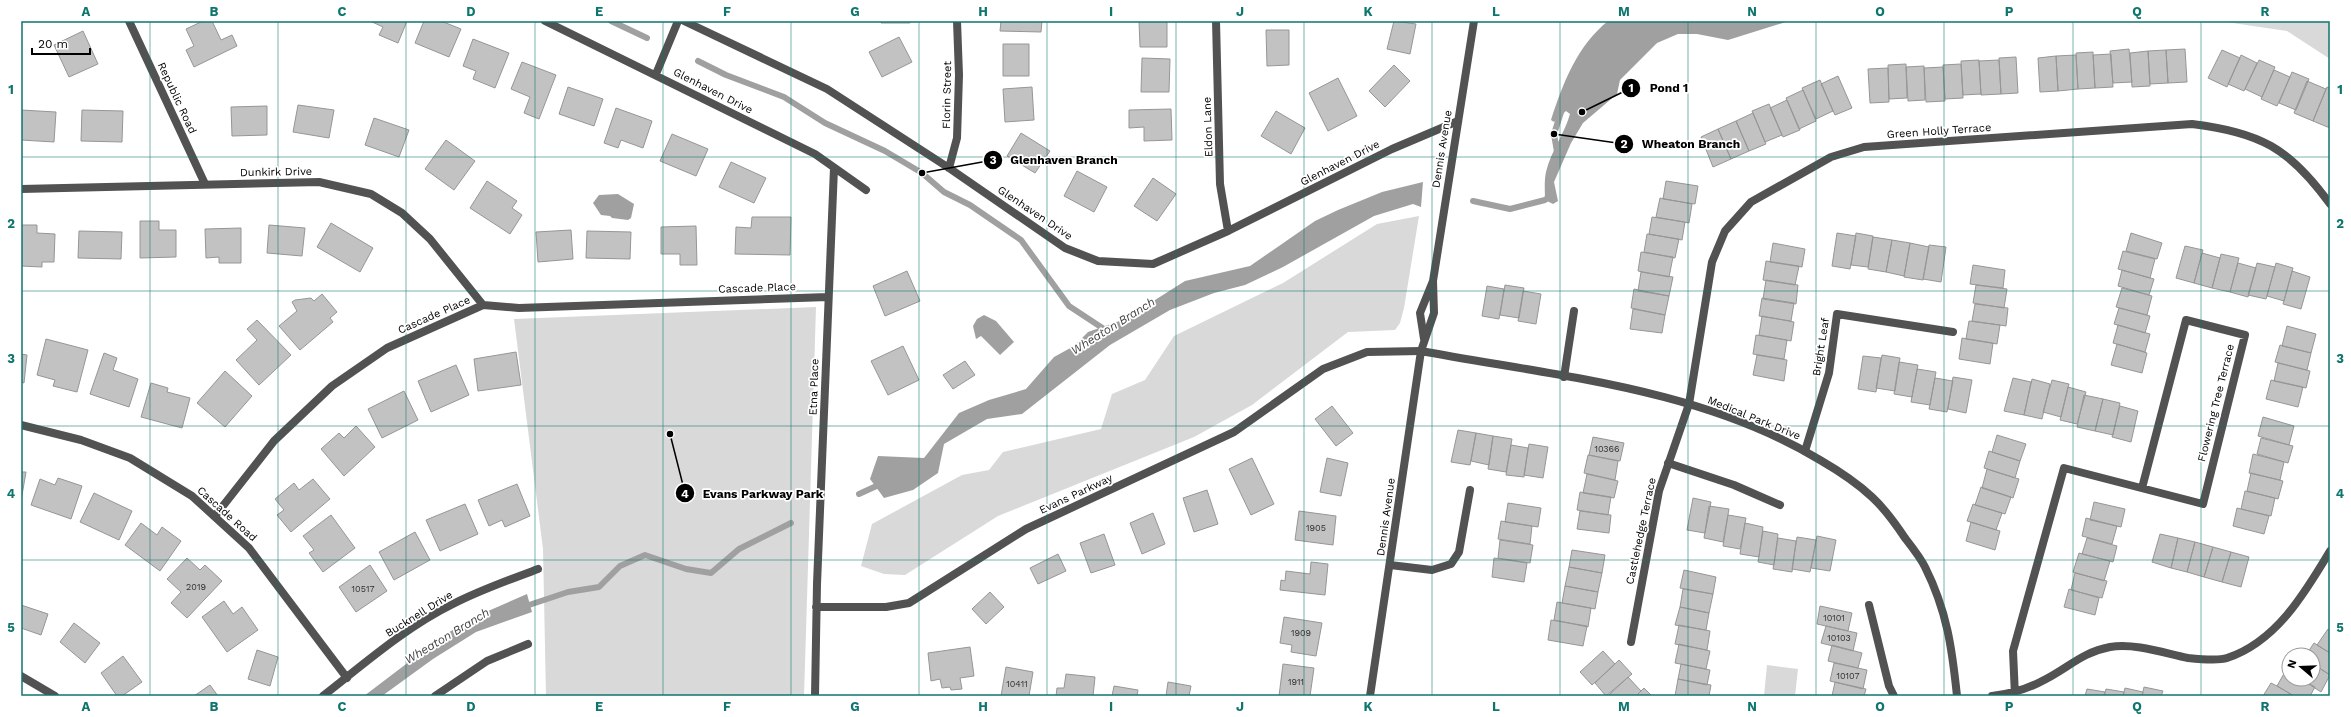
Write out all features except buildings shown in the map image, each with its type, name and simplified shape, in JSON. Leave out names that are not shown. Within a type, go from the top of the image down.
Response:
[{"type":"street","name":"Republic Road","points":[[129,21],[205,184]]},
{"type":"street","name":"Glenhaven Drive","points":[[545,21],[656,74],[815,154],[866,190]]},
{"type":"street","points":[[656,74],[678,21]]},
{"type":"street","name":"Glenhaven Drive","points":[[684,21],[827,89],[949,168],[1065,248],[1098,261],[1153,264],[1228,231],[1392,149],[1458,121]]},
{"type":"street","name":"Florin Street","points":[[949,168],[957,138],[959,75],[957,21]]},
{"type":"street","name":"Eldon Lane","points":[[1216,21],[1220,184],[1228,231]]},
{"type":"street","name":"Dennis Avenue","points":[[1370,696],[1421,351],[1434,313],[1433,281],[1474,21]]},
{"type":"street","name":"Green Holly Terrace","points":[[1689,404],[1712,262],[1725,231],[1751,202],[1831,157],[1864,147],[2192,124],[2230,129],[2264,141],[2293,160],[2330,204]]},
{"type":"street","name":"Etna Place","points":[[816,607],[834,168]]},
{"type":"street","name":"Dunkirk Drive","points":[[21,189],[319,182],[371,194],[402,213],[430,239],[483,305]]},
{"type":"street","name":"Dennis Avenue","points":[[1424,342],[1420,313],[1433,281]]},
{"type":"street","name":"Cascade Place","points":[[215,516],[274,441],[332,386],[387,348],[483,305],[519,308],[828,297]]},
{"type":"street","points":[[1564,377],[1574,311]]},
{"type":"street","name":"Bright Leaf","points":[[1805,451],[1829,373],[1837,314],[1953,332]]},
{"type":"street","name":"Flowering Tree Terrace","points":[[2015,695],[2013,651],[2064,468],[2203,504],[2245,335],[2186,320],[2142,488]]},
{"type":"street","name":"Medical Park Drive","points":[[1421,351],[1636,390],[1689,404],[1772,435],[1805,451],[1849,478],[1872,497],[1892,519],[1925,565],[1942,608],[1951,637],[1957,696]]},
{"type":"street","name":"Evans Parkway","points":[[816,607],[886,607],[909,603],[1026,529],[1234,432],[1323,369],[1367,352],[1421,351]]},
{"type":"street","name":"Castlehedge Terrace","points":[[1631,642],[1658,491],[1689,404]]},
{"type":"street","name":"Cascade Road","points":[[21,425],[81,440],[130,458],[192,496],[249,548],[347,678]]},
{"type":"street","points":[[1668,463],[1734,485],[1780,505]]},
{"type":"street","points":[[1390,565],[1432,570],[1451,564],[1459,552],[1470,490]]},
{"type":"street","points":[[1992,696],[2015,695],[2046,679],[2086,654],[2112,647],[2142,648],[2190,658],[2226,659],[2253,646],[2282,622],[2330,551]]},
{"type":"street","name":"Bucknell Drive","points":[[323,696],[408,631],[452,604],[492,586],[538,569]]},
{"type":"street","points":[[1869,605],[1889,686],[1894,696]]},
{"type":"street","points":[[815,696],[816,607]]},
{"type":"street","points":[[435,696],[487,661],[528,644]]},
{"type":"street","points":[[21,676],[55,696]]},
{"type":"shaded area","points":[[2219,21],[2330,21],[2330,59],[2287,31]]},
{"type":"shaded area","points":[[1419,216],[1404,308],[1400,323],[1395,330],[1348,332],[1252,405],[1194,437],[998,516],[905,575],[884,574],[861,566],[872,524],[962,475],[989,470],[1003,452],[1101,429],[1112,394],[1145,380],[1174,336],[1283,283],[1377,224]]},
{"type":"shaded area","points":[[816,307],[804,696],[546,696],[543,549],[514,319]]},
{"type":"shaded area","points":[[1767,665],[1798,669],[1795,696],[1764,696]]},
{"type":"water","points":[[1608,21],[1789,21],[1728,40],[1697,34],[1678,34],[1657,43],[1620,80],[1617,94],[1583,123],[1571,143],[1554,182],[1558,201],[1553,204],[1545,200],[1546,172],[1548,164],[1570,114],[1566,111],[1554,122],[1551,120],[1572,66],[1588,42]]},
{"type":"water","points":[[1423,182],[1421,207],[1413,204],[1374,216],[1283,267],[1245,285],[1214,293],[1170,310],[1110,345],[1022,414],[987,419],[944,444],[938,473],[913,490],[884,498],[870,479],[878,456],[924,458],[959,413],[989,400],[1026,389],[1054,357],[1074,346],[1088,332],[1125,319],[1185,281],[1250,266],[1315,221],[1338,210],[1382,192]]},
{"type":"water","points":[[618,194],[634,204],[631,218],[628,220],[601,215],[593,203],[599,195]]},
{"type":"water","points":[[984,315],[996,321],[1014,342],[1000,355],[981,336],[976,339],[973,326],[977,319]]},
{"type":"water","points":[[527,594],[532,612],[476,632],[433,659],[382,696],[364,696],[443,636],[472,618]]},
{"type":"waterway","points":[[611,21],[647,38]]},
{"type":"waterway","points":[[698,61],[726,75],[784,97],[825,123],[885,151],[922,173],[944,192],[970,205],[1021,240],[1069,306],[1107,331]]},
{"type":"waterway","name":"Wheaton Branch","points":[[1557,152],[1554,134],[1562,109]]},
{"type":"waterway","name":"Wheaton Branch","points":[[1473,201],[1510,209],[1545,200],[1551,195]]},
{"type":"waterway","name":"Wheaton Branch","points":[[859,494],[883,483]]},
{"type":"waterway","name":"Wheaton Branch","points":[[523,607],[568,592],[599,587],[620,566],[645,555],[686,569],[711,573],[739,549],[791,523]]},
{"type":"place","name":"Pond 1","points":[[1582,112]]},
{"type":"place","name":"Wheaton Branch","points":[[1554,134]]},
{"type":"place","name":"Glenhaven Branch","points":[[922,173]]},
{"type":"place","name":"Evans Parkway Park","points":[[670,434]]}]
